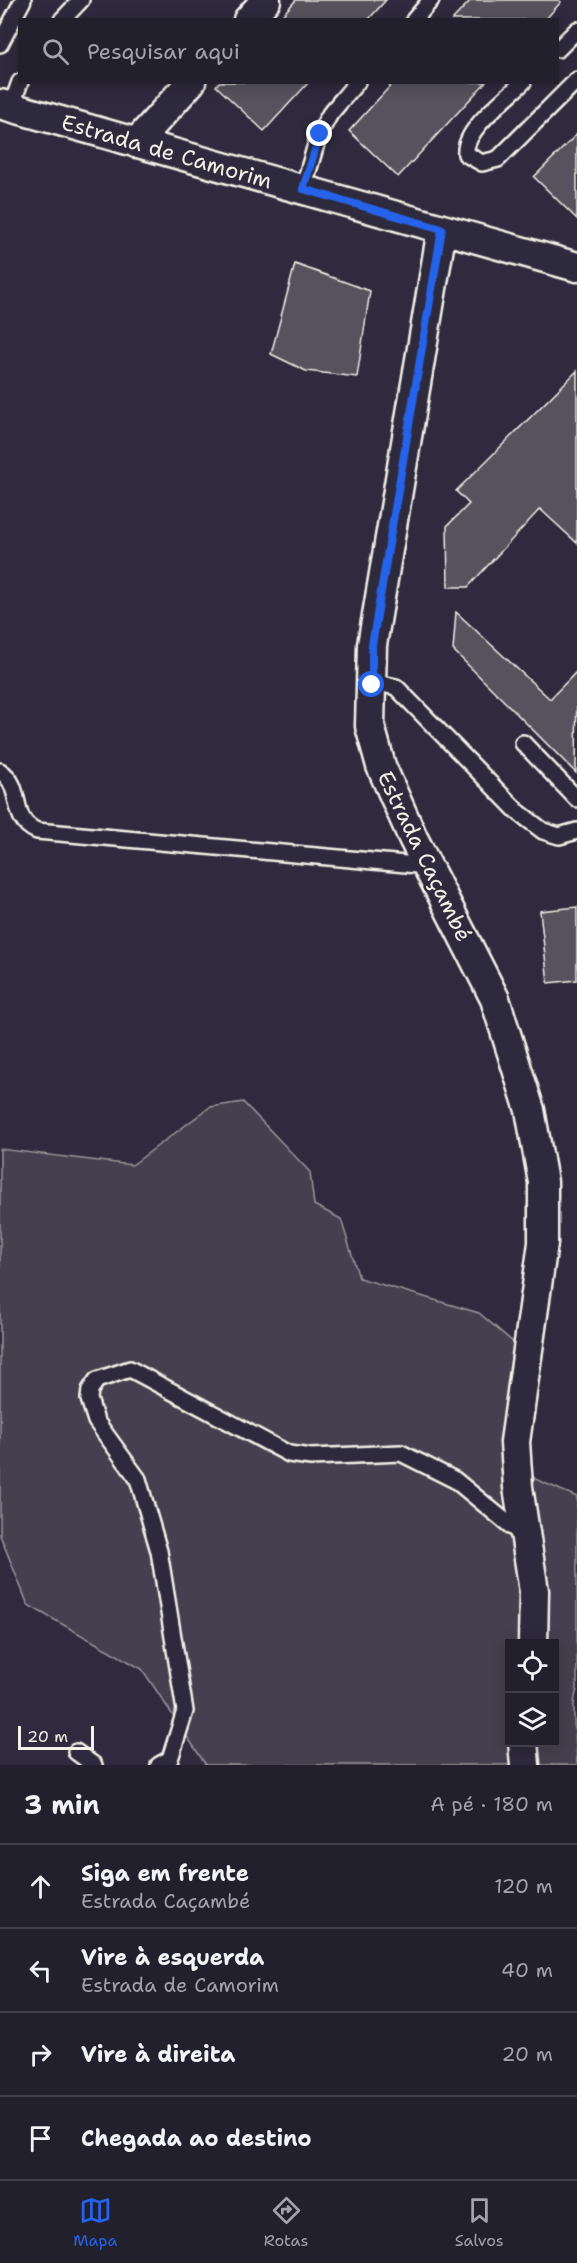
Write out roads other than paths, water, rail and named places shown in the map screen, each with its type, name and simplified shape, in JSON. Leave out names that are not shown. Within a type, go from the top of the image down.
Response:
[{"type":"street","points":[[250,18],[266,0]]},
{"type":"street","points":[[136,143],[189,84]]},
{"type":"street","name":"Estrada de Camorim","points":[[10,98],[136,143],[577,267]]},
{"type":"street","name":"Estrada Caçambé","points":[[442,229],[372,645],[370,726],[381,766],[495,999],[530,1110],[543,1182],[543,1244],[515,1442],[518,1486],[534,1591],[532,1639]]},
{"type":"street","points":[[523,1747],[525,1765]]},
{"type":"lane","points":[[9,38],[23,0]]},
{"type":"lane","points":[[64,18],[81,0]]},
{"type":"lane","points":[[416,18],[431,0]]},
{"type":"lane","points":[[559,48],[577,30]]},
{"type":"lane","points":[[521,84],[472,131],[465,144],[466,154],[482,163],[498,159],[577,80]]},
{"type":"lane","points":[[303,189],[320,134],[330,114],[355,84]]},
{"type":"lane","points":[[372,685],[382,684],[396,687],[517,811],[543,831],[559,836],[577,831]]},
{"type":"lane","points":[[523,743],[577,799]]},
{"type":"lane","points":[[0,771],[14,783],[19,818],[26,827],[36,831],[428,866]]},
{"type":"lane","points":[[159,1765],[170,1759],[185,1711],[159,1551],[138,1479],[96,1421],[88,1399],[90,1390],[97,1380],[130,1369],[289,1454],[311,1456],[401,1453],[455,1480],[526,1538]]},
{"type":"lane","points":[[76,1752],[94,1765]]}]
